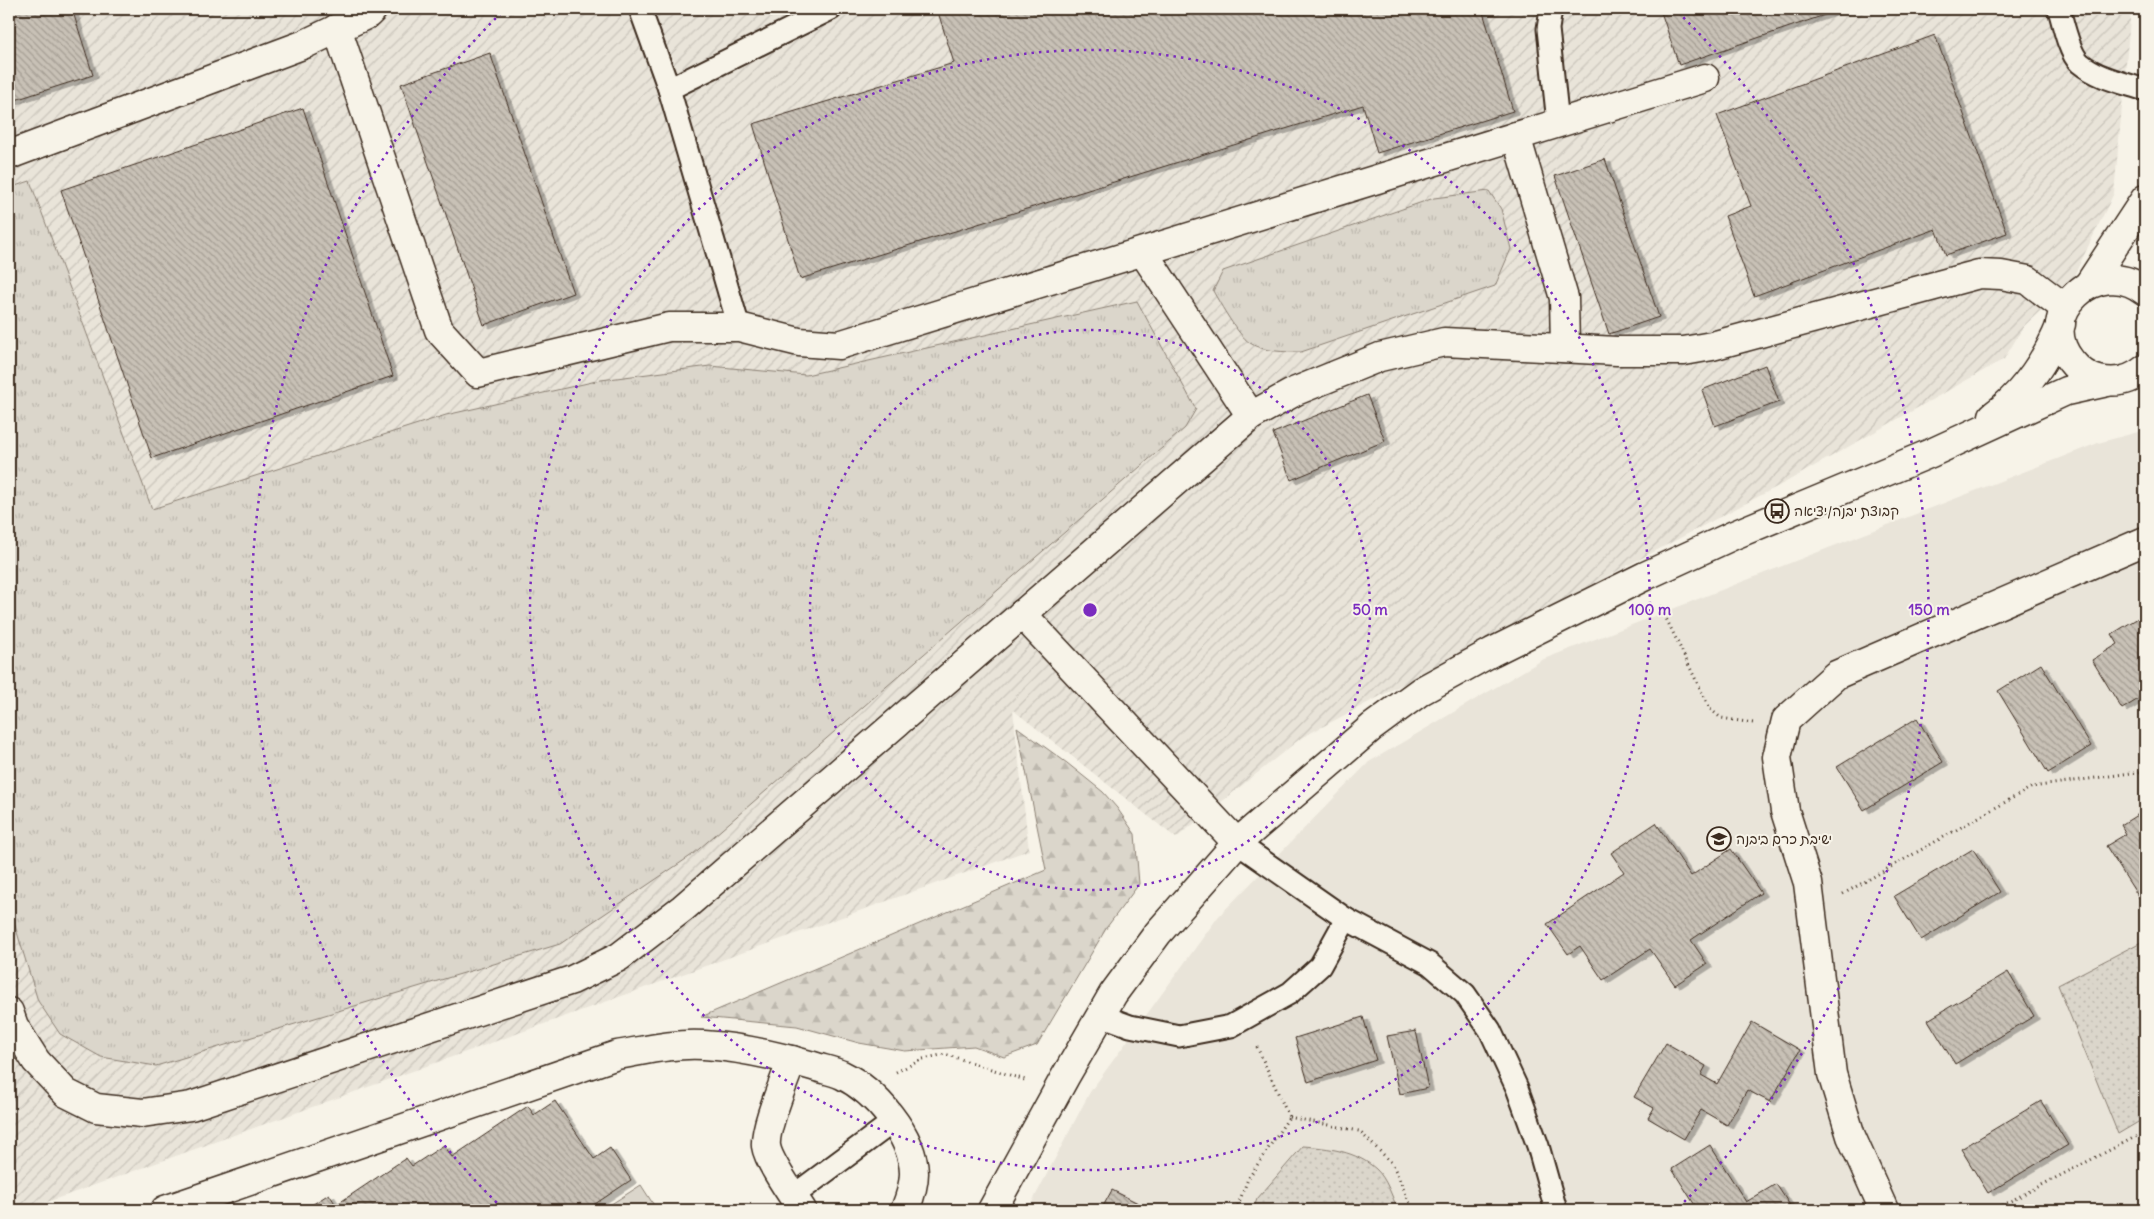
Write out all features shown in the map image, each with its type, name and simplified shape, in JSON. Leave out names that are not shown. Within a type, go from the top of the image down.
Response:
[{"type":"street","points":[[9,155],[305,44],[368,14],[373,9]]},
{"type":"street","points":[[338,28],[439,330],[478,373],[669,327],[739,327],[799,342],[839,345],[1705,78]]},
{"type":"street","points":[[1516,136],[1564,298],[1565,348]]},
{"type":"street","points":[[2089,284],[2145,199]]},
{"type":"street","points":[[1143,252],[1251,416]]},
{"type":"street","points":[[9,1012],[14,1026],[36,1061],[66,1093],[96,1108],[142,1113],[191,1106],[572,980],[619,957],[684,908],[1251,416],[1296,390],[1380,357],[1444,342],[1617,351],[1684,350],[1712,346],[1979,274],[2001,275],[2028,280],[2063,316],[2061,341],[2067,356],[2078,370],[2091,378],[2107,382]]},
{"type":"street","points":[[1964,438],[2000,411],[2022,390],[2046,355],[2075,294],[2089,284],[2106,279],[2123,280],[2138,286],[2145,292]]},
{"type":"street","points":[[992,1210],[1100,1015],[1113,994],[1158,933],[1238,843],[1372,727],[1421,691],[1535,629],[1734,535],[1964,438],[2066,390],[2124,380],[2139,375],[2145,369]]},
{"type":"street","points":[[1884,1210],[1851,1136],[1832,1074],[1808,883],[1785,811],[1776,757],[1786,720],[1836,675],[2145,541]]},
{"type":"street","points":[[1022,614],[1238,843]]},
{"type":"street","points":[[165,1210],[617,1055],[664,1047],[704,1045],[749,1050],[792,1060],[842,1075],[874,1097],[894,1121],[909,1148],[914,1173],[905,1210]]},
{"type":"street","points":[[792,1060],[768,1129],[766,1146],[773,1162],[798,1203]]},
{"type":"lane","points":[[640,9],[669,89],[739,327]]},
{"type":"lane","points":[[669,89],[831,9]]},
{"type":"lane","points":[[1550,9],[1548,29],[1558,123]]},
{"type":"lane","points":[[2059,9],[2069,43],[2080,62],[2104,76],[2145,90]]},
{"type":"lane","points":[[1238,843],[1346,919],[1430,964],[1465,994],[1490,1030],[1517,1088],[1538,1146],[1556,1210]]},
{"type":"lane","points":[[1100,1015],[1130,1026],[1180,1036],[1231,1026],[1290,993],[1320,966],[1346,919]]},
{"type":"lane","points":[[798,1203],[894,1121]]},
{"type":"path","points":[[1645,576],[1710,709],[1721,718],[1784,727]]},
{"type":"path","points":[[1812,912],[2032,787],[2145,771]]},
{"type":"path","points":[[1243,1019],[1290,1117]]},
{"type":"path","points":[[862,1089],[923,1059],[945,1054],[1057,1091]]},
{"type":"path","points":[[1236,1210],[1248,1179],[1290,1117]]},
{"type":"path","points":[[1290,1117],[1359,1131],[1392,1163],[1413,1210]]},
{"type":"path","points":[[1992,1210],[2145,1132]]},
{"type":"shaded area","points":[[9,9],[2131,9],[2114,193],[2071,282],[2024,326],[2004,359],[1786,482],[1301,738],[1176,838],[1013,710],[1029,850],[25,1210],[9,1210]]},
{"type":"shaded area","name":"ישיבת כרם ביבנה","points":[[2145,430],[2145,1210],[1028,1210],[1090,1092],[1218,917],[1369,762],[1544,659],[2098,443]]},
{"type":"green space","points":[[30,181],[152,509],[446,415],[601,380],[710,366],[806,375],[1137,301],[1196,409],[1185,428],[692,855],[560,944],[156,1066],[101,1057],[60,1034],[38,1001],[9,906],[9,188]]},
{"type":"green space","points":[[1489,191],[1501,209],[1511,249],[1495,286],[1301,352],[1268,350],[1250,343],[1235,326],[1213,291],[1223,271],[1434,198]]},
{"type":"green space","points":[[1017,727],[1103,792],[1117,808],[1135,834],[1139,884],[1107,927],[1037,1045],[1004,1057],[974,1046],[905,1051],[859,1043],[797,1026],[701,1017],[1046,870]]},
{"type":"green space","points":[[2145,940],[2145,1118],[2118,1134],[2058,985]]},
{"type":"green space","points":[[1303,1146],[1351,1154],[1368,1163],[1380,1173],[1389,1188],[1398,1210],[1253,1210],[1257,1199]]},
{"type":"green space","points":[[641,1185],[657,1210],[602,1210]]},
{"type":"building","points":[[9,9],[72,9],[93,75],[9,102]]},
{"type":"building","points":[[937,9],[1482,9],[1513,111],[1377,153],[1363,105],[800,279],[753,124],[954,63]]},
{"type":"building","points":[[1660,9],[1842,9],[1679,65]]},
{"type":"building","points":[[1935,35],[2007,233],[1946,255],[1936,229],[1754,296],[1725,216],[1751,206],[1717,115]]},
{"type":"building","points":[[490,53],[573,293],[484,325],[401,84]]},
{"type":"building","points":[[303,108],[393,376],[152,458],[61,190]]},
{"type":"building","points":[[1605,159],[1659,317],[1609,334],[1555,176]]},
{"type":"building","points":[[1765,365],[1779,402],[1715,426],[1702,390]]},
{"type":"building","points":[[1367,395],[1385,441],[1291,480],[1273,433]]},
{"type":"building","points":[[2143,615],[2145,618],[2145,695],[2122,709],[2092,660],[2118,644],[2112,634]]},
{"type":"building","points":[[2041,664],[2091,746],[2048,773],[1998,691]]},
{"type":"building","points":[[1917,718],[1943,762],[1864,810],[1837,767]]},
{"type":"building","points":[[2145,810],[2145,907],[2106,846],[2126,834],[2121,825]]},
{"type":"building","points":[[1656,823],[1691,876],[1731,849],[1761,893],[1691,940],[1707,964],[1675,985],[1650,949],[1603,980],[1580,946],[1568,954],[1547,924],[1624,872],[1611,853]]},
{"type":"building","points":[[1973,849],[2000,892],[1921,940],[1894,896]]},
{"type":"building","points":[[2008,972],[2034,1016],[1955,1064],[1928,1020]]},
{"type":"building","points":[[1363,1017],[1376,1060],[1308,1082],[1295,1038]]},
{"type":"building","points":[[1752,1022],[1800,1050],[1770,1102],[1747,1090],[1727,1125],[1701,1110],[1684,1139],[1648,1118],[1654,1108],[1634,1097],[1666,1043],[1706,1066],[1701,1075],[1717,1084]]},
{"type":"building","points":[[1416,1031],[1428,1088],[1400,1094],[1387,1036]]},
{"type":"building","points":[[555,1101],[594,1159],[610,1148],[631,1180],[586,1210],[304,1210],[329,1194],[336,1205],[406,1158],[412,1166],[444,1145],[452,1157],[528,1106],[534,1115]]},
{"type":"building","points":[[2041,1101],[2068,1145],[1988,1193],[1961,1149]]},
{"type":"building","points":[[1710,1145],[1746,1202],[1776,1184],[1793,1210],[1698,1210],[1672,1169]]},
{"type":"building","points":[[1112,1190],[1152,1210],[1101,1210]]},
{"type":"place","name":"קבוצת יבנה/יציאה","points":[[1777,511]]},
{"type":"place","name":"ישיבת כרם ביבנה","points":[[1719,839]]}]
